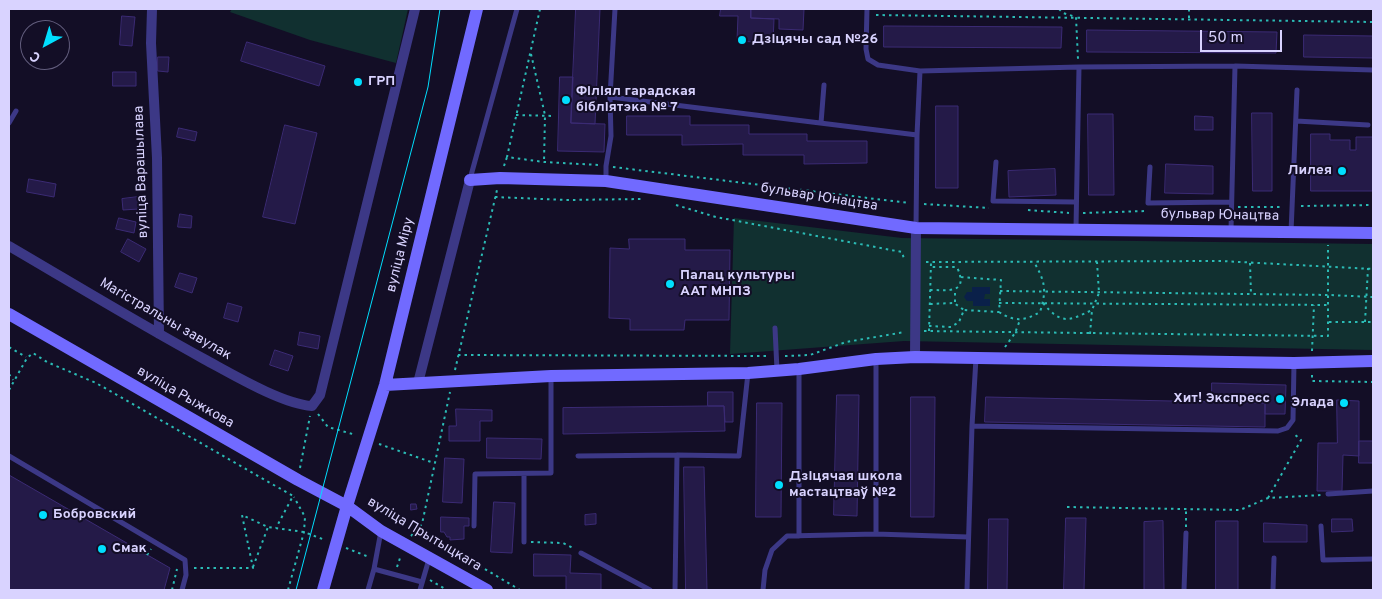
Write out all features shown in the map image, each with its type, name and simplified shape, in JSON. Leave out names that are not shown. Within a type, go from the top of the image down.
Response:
[{"type":"street","name":"вуліца Варашылава","points":[[152,9],[157,158],[159,334]]},
{"type":"street","name":"Магістральны завулак","points":[[9,246],[159,334],[237,377],[299,405],[312,406],[320,394],[414,9]]},
{"type":"street","name":"вуліца Міру","points":[[323,590],[385,385],[476,9]]},
{"type":"street","name":"бульвар Юнацтва","points":[[470,180],[500,178],[606,181],[916,228],[1373,233]]},
{"type":"street","points":[[418,382],[470,180]]},
{"type":"street","points":[[915,357],[916,228]]},
{"type":"street","name":"вуліца Рыжкова","points":[[9,314],[298,480],[347,506]]},
{"type":"street","points":[[385,385],[551,376],[777,371],[876,359],[915,357],[1294,363],[1373,361]]},
{"type":"street","name":"вуліца Прытыцкага","points":[[347,506],[381,530],[487,590]]},
{"type":"lane","points":[[470,180],[517,9]]},
{"type":"lane","points":[[606,181],[606,166],[611,136],[610,97],[615,9]]},
{"type":"lane","points":[[867,12],[866,49],[868,59],[878,65],[920,71],[1079,66],[1235,66],[1373,70]]},
{"type":"lane","points":[[1076,230],[1079,66]]},
{"type":"lane","points":[[1231,231],[1235,66]]},
{"type":"lane","points":[[916,228],[920,71]]},
{"type":"lane","points":[[821,123],[824,85]]},
{"type":"lane","points":[[1292,232],[1297,90]]},
{"type":"lane","points":[[610,97],[917,136]]},
{"type":"lane","points":[[9,123],[16,111]]},
{"type":"lane","points":[[1296,121],[1368,125]]},
{"type":"lane","points":[[996,162],[993,201],[1076,202]]},
{"type":"lane","points":[[1150,167],[1148,203],[1231,202]]},
{"type":"lane","points":[[775,328],[777,371]]},
{"type":"lane","points":[[968,590],[968,537],[976,358]]},
{"type":"lane","points":[[876,359],[876,534]]},
{"type":"lane","points":[[972,426],[1278,431],[1287,428],[1293,420],[1294,363]]},
{"type":"lane","points":[[798,536],[799,369]]},
{"type":"lane","points":[[578,456],[739,456],[748,372]]},
{"type":"lane","points":[[474,526],[475,474],[551,474],[551,376]]},
{"type":"lane","points":[[676,590],[677,455]]},
{"type":"lane","points":[[9,456],[185,560],[186,575],[182,590]]},
{"type":"lane","points":[[524,474],[524,542]]},
{"type":"lane","points":[[1328,494],[1373,491]]},
{"type":"lane","points":[[1321,526],[1323,560],[1373,559]]},
{"type":"lane","points":[[368,590],[381,530]]},
{"type":"lane","points":[[1184,590],[1186,533]]},
{"type":"lane","points":[[763,590],[765,570],[772,550],[787,536],[876,534],[968,537]]},
{"type":"lane","points":[[581,553],[650,590]]},
{"type":"lane","points":[[420,590],[429,557]]},
{"type":"lane","points":[[1273,590],[1274,558]]},
{"type":"lane","points":[[374,569],[422,582]]},
{"type":"path","points":[[395,566],[397,567],[404,543],[422,524],[452,381],[495,197],[507,157],[540,9]]},
{"type":"path","points":[[1059,9],[1063,13],[1076,17]]},
{"type":"path","points":[[1189,9],[1190,19]]},
{"type":"path","points":[[867,12],[1373,22]]},
{"type":"path","points":[[1076,17],[1079,66]]},
{"type":"path","points":[[530,52],[544,115],[544,162]]},
{"type":"path","points":[[516,115],[554,116]]},
{"type":"path","points":[[507,157],[544,162],[606,166]]},
{"type":"path","points":[[495,197],[566,200],[650,199]]},
{"type":"path","points":[[668,202],[716,216],[902,252],[906,263],[1250,263],[1373,268]]},
{"type":"path","points":[[458,355],[810,355],[846,342],[907,331],[929,330],[1090,334],[1328,336],[1330,266],[1328,232]]},
{"type":"path","points":[[929,330],[931,262]]},
{"type":"path","points":[[930,304],[954,303],[964,310],[999,312],[1008,318],[1020,320],[1032,316],[1040,312],[1044,292],[1043,277],[1034,262]]},
{"type":"path","points":[[1090,334],[1092,310],[1096,304],[1099,292],[1097,262]]},
{"type":"path","points":[[1250,263],[1251,294]]},
{"type":"path","points":[[931,267],[957,267],[961,277],[954,303]]},
{"type":"path","points":[[1365,322],[1368,268]]},
{"type":"path","points":[[961,277],[1001,280],[999,312]]},
{"type":"path","points":[[930,290],[956,290]]},
{"type":"path","points":[[1000,292],[1373,297]]},
{"type":"path","points":[[999,303],[1329,306]]},
{"type":"path","points":[[1043,304],[1051,314],[1059,319],[1071,320],[1092,310]]},
{"type":"path","points":[[1314,305],[1312,381],[1373,382]]},
{"type":"path","points":[[929,326],[951,327],[960,322],[964,310]]},
{"type":"path","points":[[1329,322],[1373,322]]},
{"type":"path","points":[[9,347],[27,358]]},
{"type":"path","points":[[9,390],[27,358],[33,354],[96,383],[293,496],[276,528]]},
{"type":"path","points":[[9,374],[14,381]]},
{"type":"path","points":[[1268,498],[1301,440],[1287,428]]},
{"type":"path","points":[[1068,507],[1240,510],[1268,498],[1328,494]]},
{"type":"path","points":[[1186,509],[1186,533]]},
{"type":"path","points":[[253,568],[242,515],[268,527],[304,532],[376,560]]},
{"type":"path","points":[[253,568],[268,527]]},
{"type":"path","points":[[418,529],[520,590]]},
{"type":"path","points":[[288,590],[304,532]]},
{"type":"path","points":[[524,542],[563,543],[581,553]]},
{"type":"path","points":[[147,555],[151,549],[158,553]]},
{"type":"path","points":[[172,590],[178,565]]},
{"type":"path","points":[[186,568],[253,568]]},
{"type":"green space","points":[[232,9],[408,9],[396,63],[310,40],[230,12]]},
{"type":"green space","points":[[734,218],[902,238],[1373,244],[1373,350],[904,341],[730,354]]},
{"type":"water","points":[[972,287],[990,287],[990,294],[985,294],[984,299],[990,299],[990,306],[973,306],[973,301],[967,301],[964,297],[967,292],[972,292]]},
{"type":"building","points":[[576,9],[600,9],[595,124],[571,123]]},
{"type":"building","points":[[721,9],[751,9],[751,18],[774,19],[773,43],[737,41],[738,16],[720,16]]},
{"type":"building","points":[[751,9],[804,9],[803,30],[779,29],[779,19],[751,18]]},
{"type":"building","points":[[122,16],[135,17],[132,46],[120,45]]},
{"type":"building","points":[[884,26],[1062,27],[1061,48],[884,47]]},
{"type":"building","points":[[1087,30],[1277,32],[1276,53],[1087,52]]},
{"type":"building","points":[[1304,35],[1373,36],[1373,58],[1304,57]]},
{"type":"building","points":[[247,42],[325,66],[319,86],[241,61]]},
{"type":"building","points":[[158,57],[169,57],[168,72],[158,71]]},
{"type":"building","points":[[113,72],[136,72],[136,86],[113,86]]},
{"type":"building","name":"Філіял гарадская бібліятэка № 7","points":[[560,77],[573,77],[571,123],[605,124],[604,152],[558,151]]},
{"type":"building","name":"ГРП","points":[[355,78],[363,80],[362,85],[353,83]]},
{"type":"building","points":[[936,106],[958,106],[958,188],[936,188]]},
{"type":"building","points":[[1252,113],[1272,113],[1272,191],[1253,191]]},
{"type":"building","points":[[1088,114],[1113,114],[1114,195],[1089,195]]},
{"type":"building","points":[[627,116],[690,116],[690,125],[749,125],[749,134],[807,134],[807,141],[867,141],[867,163],[804,164],[804,155],[743,155],[743,144],[682,145],[682,135],[627,135]]},
{"type":"building","points":[[1195,116],[1213,117],[1213,130],[1195,130]]},
{"type":"building","points":[[285,125],[317,133],[295,224],[263,217]]},
{"type":"building","points":[[179,128],[197,132],[195,141],[177,137]]},
{"type":"building","name":"Лилея","points":[[1311,134],[1330,134],[1330,140],[1350,140],[1350,150],[1356,150],[1356,137],[1373,137],[1373,191],[1311,191]]},
{"type":"building","points":[[1166,164],[1213,166],[1213,194],[1165,193]]},
{"type":"building","points":[[1055,169],[1056,195],[1009,197],[1008,171]]},
{"type":"building","points":[[29,179],[56,184],[54,197],[27,192]]},
{"type":"building","points":[[138,197],[139,209],[123,210],[122,199]]},
{"type":"building","points":[[180,214],[192,216],[191,228],[178,227]]},
{"type":"building","points":[[119,218],[136,222],[134,233],[116,229]]},
{"type":"building","points":[[128,239],[146,249],[139,262],[121,252]]},
{"type":"building","name":"Палац культуры ААТ МНПЗ","points":[[629,239],[685,239],[685,250],[730,250],[729,320],[685,320],[684,330],[630,330],[630,319],[609,318],[610,248],[629,249]]},
{"type":"building","points":[[180,273],[197,278],[192,293],[175,287]]},
{"type":"building","points":[[228,303],[242,307],[238,322],[224,318]]},
{"type":"building","points":[[300,332],[320,336],[318,349],[298,345]]},
{"type":"building","points":[[275,350],[293,356],[288,371],[270,365]]},
{"type":"building","points":[[1212,383],[1286,385],[1285,414],[1265,414],[1265,403],[1212,401]]},
{"type":"building","points":[[708,392],[733,392],[733,422],[725,422],[724,406],[708,406]]},
{"type":"building","points":[[837,395],[859,395],[857,516],[834,515]]},
{"type":"building","points":[[911,397],[935,397],[934,517],[911,517]]},
{"type":"building","points":[[986,397],[1265,403],[1265,427],[985,422]]},
{"type":"building","points":[[1337,400],[1359,401],[1359,456],[1343,455],[1342,491],[1317,491],[1318,443],[1337,443]]},
{"type":"building","points":[[757,403],[782,403],[781,517],[756,517]]},
{"type":"building","points":[[724,406],[725,431],[563,434],[563,408]]},
{"type":"building","points":[[456,409],[492,410],[492,421],[480,421],[480,441],[449,441],[449,426],[456,426]]},
{"type":"building","points":[[487,438],[542,439],[541,459],[487,458]]},
{"type":"building","points":[[1359,441],[1373,441],[1373,463],[1359,463]]},
{"type":"building","points":[[445,458],[464,459],[462,503],[443,502]]},
{"type":"building","points":[[684,467],[704,467],[707,590],[686,590]]},
{"type":"building","name":"Бобровский","points":[[9,475],[170,568],[164,590],[9,590]]},
{"type":"building","points":[[494,502],[515,503],[512,553],[491,552]]},
{"type":"building","points":[[411,504],[416,504],[417,509],[411,510]]},
{"type":"building","points":[[596,514],[596,524],[585,525],[585,515]]},
{"type":"building","points":[[441,517],[469,518],[469,526],[464,526],[464,539],[450,540],[450,537],[441,532]]},
{"type":"building","points":[[1066,518],[1086,518],[1084,590],[1064,590]]},
{"type":"building","points":[[989,519],[1008,519],[1007,590],[988,590]]},
{"type":"building","points":[[1332,519],[1352,519],[1353,531],[1332,532]]},
{"type":"building","points":[[1163,521],[1164,590],[1144,590],[1144,522]]},
{"type":"building","points":[[1216,521],[1238,521],[1238,590],[1216,590]]},
{"type":"building","points":[[1264,523],[1307,525],[1307,542],[1264,542]]},
{"type":"building","points":[[534,554],[571,555],[570,573],[601,574],[601,590],[566,590],[566,576],[534,576]]},
{"type":"tram line","points":[[296,590],[428,87],[440,9]]},
{"type":"place","name":"Дзіцячы сад №26","points":[[742,40]]},
{"type":"place","name":"ГРП","points":[[358,82]]},
{"type":"place","name":"Філіял гарадская бібліятэка № 7","points":[[566,100]]},
{"type":"place","name":"Лилея","points":[[1342,171]]},
{"type":"place","name":"Палац культуры ААТ МНПЗ","points":[[670,284]]},
{"type":"place","name":"Хит! Экспресс","points":[[1280,399]]},
{"type":"place","name":"Элада","points":[[1344,403]]},
{"type":"place","name":"Дзіцячая школа мастацтваў №2","points":[[779,485]]},
{"type":"place","name":"Бобровский","points":[[43,515]]},
{"type":"place","name":"Смак","points":[[102,549]]}]
